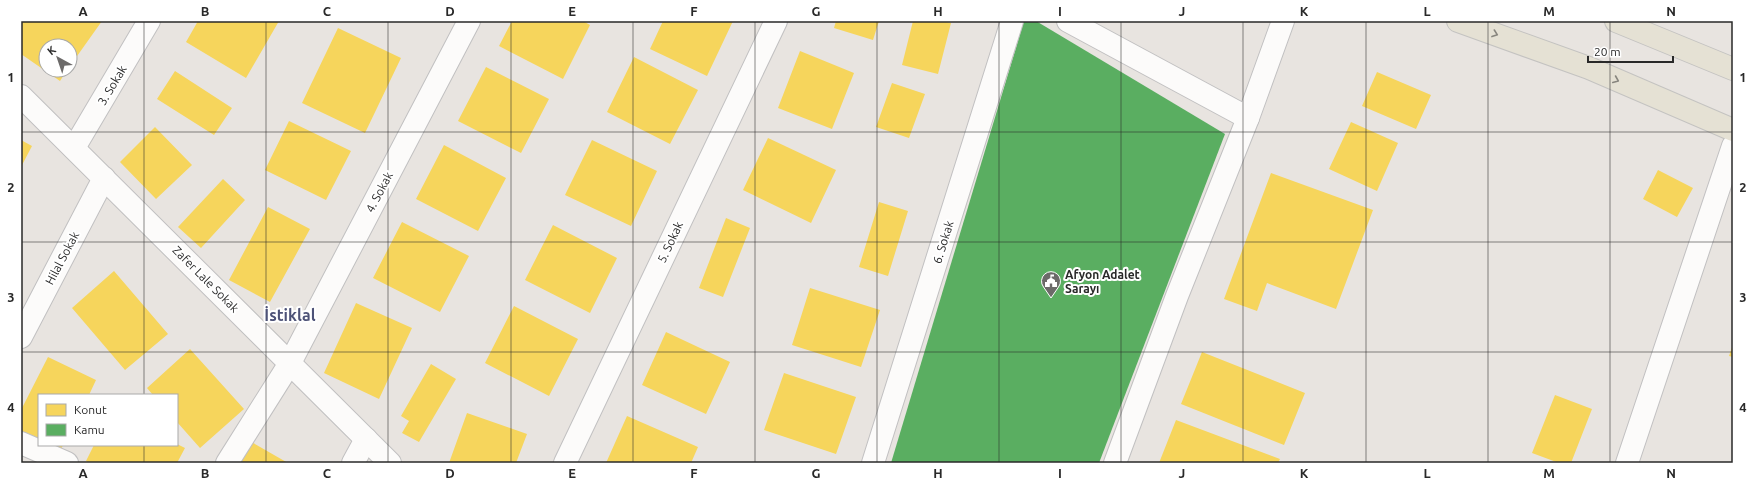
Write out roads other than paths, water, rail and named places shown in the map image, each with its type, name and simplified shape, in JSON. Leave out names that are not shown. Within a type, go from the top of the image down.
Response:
[{"type":"main road","points":[[1458,21],[1589,68],[1733,130]]},
{"type":"main road","points":[[1616,21],[1639,25],[1733,69]]},
{"type":"street","name":"3. Sokak","points":[[74,148],[150,21]]},
{"type":"street","name":"4. Sokak","points":[[227,463],[290,363],[469,21]]},
{"type":"street","name":"5. Sokak","points":[[565,463],[776,21]]},
{"type":"street","name":"6. Sokak","points":[[873,463],[1012,21]]},
{"type":"street","points":[[1068,21],[1248,118]]},
{"type":"street","points":[[1115,463],[1177,296],[1248,118],[1283,21]]},
{"type":"street","name":"Zafer Lale Sokak","points":[[21,96],[390,463]]},
{"type":"street","points":[[1627,463],[1733,146]]},
{"type":"street","name":"Hilal Sokak","points":[[21,337],[104,178]]},
{"type":"street","points":[[353,463],[366,439]]},
{"type":"street","points":[[21,443],[67,463]]},
{"type":"place","name":"Afyon Adalet Sarayı","points":[[1051,298]]},
{"type":"district","name":"İstiklal","points":[[290,315]]}]
